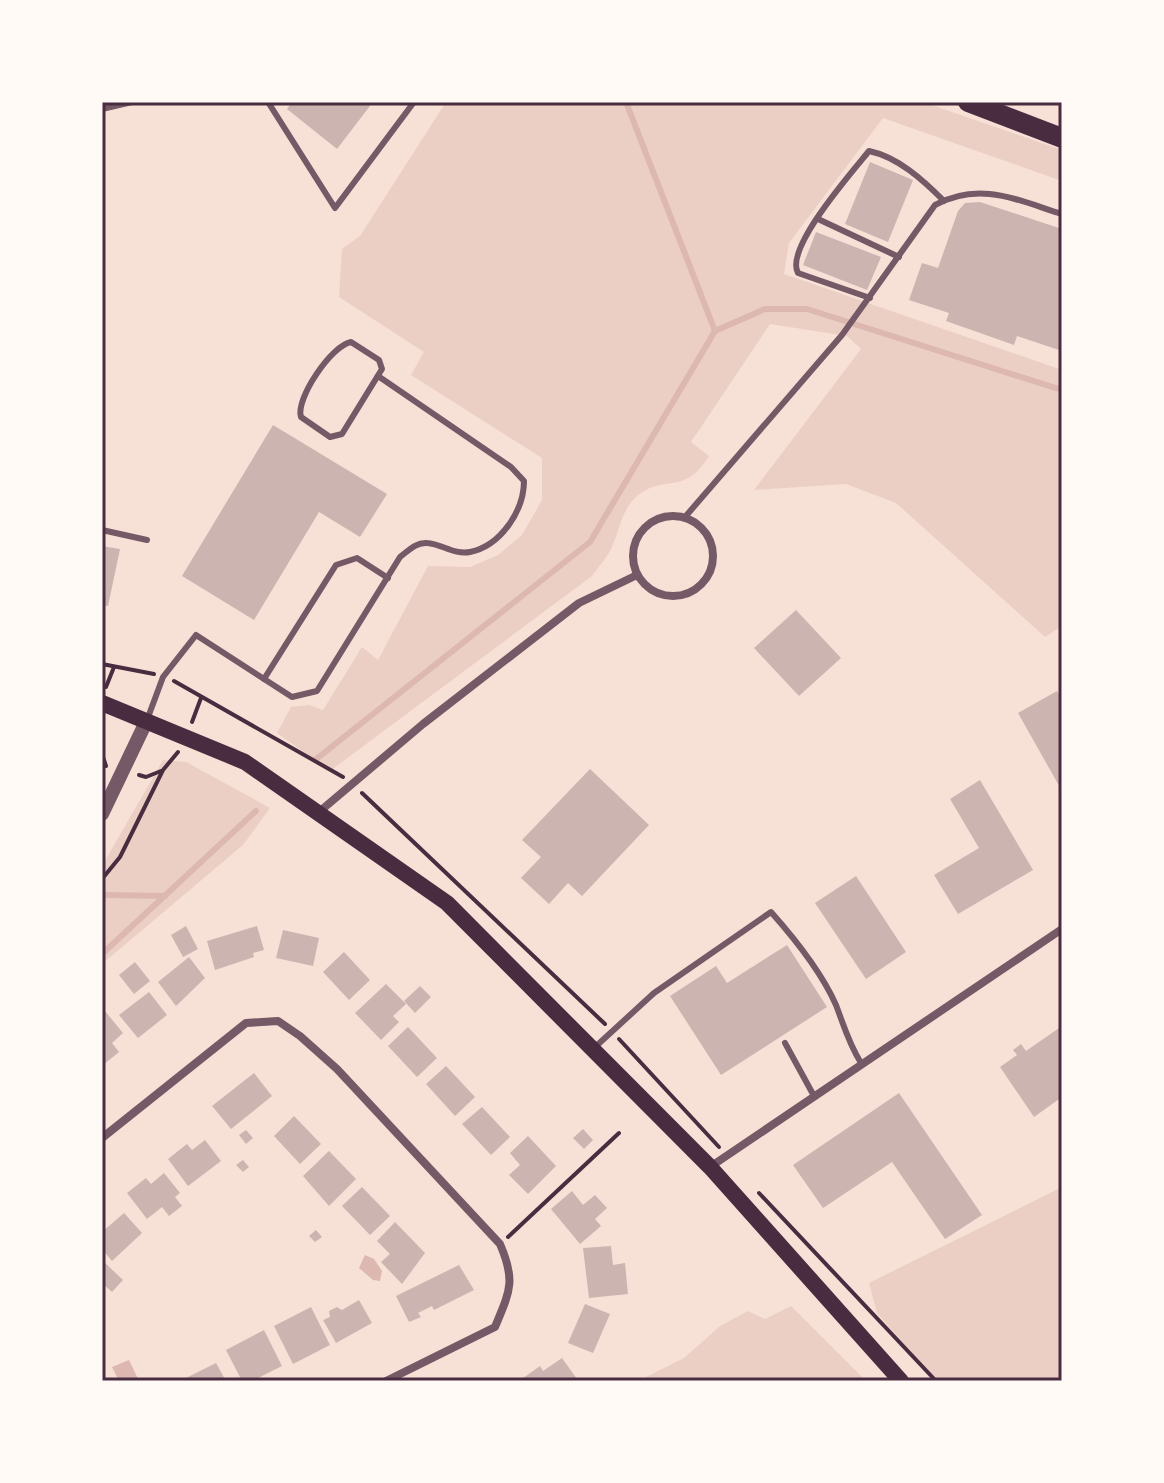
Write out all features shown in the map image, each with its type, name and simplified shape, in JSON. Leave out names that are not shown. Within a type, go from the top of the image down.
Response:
[{"type":"highway","points":[[968,102],[1061,138]]},
{"type":"main road","points":[[102,703],[245,762],[447,903],[710,1167],[901,1381]]},
{"type":"street","points":[[661,517],[685,517],[704,529],[710,539],[714,561],[704,581],[696,589],[675,596],[653,591],[637,575],[633,552],[642,530],[661,517]]},
{"type":"street","points":[[319,812],[412,733],[579,603],[637,575]]},
{"type":"street","points":[[102,814],[147,720]]},
{"type":"street","points":[[710,1167],[1062,929]]},
{"type":"street","points":[[102,1138],[246,1023],[278,1021],[300,1036],[337,1069],[500,1244],[509,1265],[511,1288],[495,1327],[386,1381]]},
{"type":"lane","points":[[102,109],[132,102]]},
{"type":"lane","points":[[268,102],[335,208],[414,102]]},
{"type":"lane","points":[[869,300],[798,273],[795,268],[797,252],[869,151],[882,154],[920,178],[944,201]]},
{"type":"lane","points":[[685,517],[842,335],[935,205],[958,193],[991,193],[1062,214]]},
{"type":"lane","points":[[818,219],[899,257]]},
{"type":"lane","points":[[351,342],[379,360],[382,369],[378,376],[342,434],[330,437],[301,417],[300,402],[341,343],[351,342]]},
{"type":"lane","points":[[147,720],[163,677],[196,635],[292,697],[317,691],[400,557],[415,545],[428,543],[450,551],[470,552],[491,544],[518,509],[524,497],[524,481],[492,451],[378,376]]},
{"type":"lane","points":[[102,530],[147,540]]},
{"type":"lane","points":[[264,679],[336,565],[357,558],[388,578]]},
{"type":"lane","points":[[594,1048],[654,993],[771,912],[816,972],[836,1006],[846,1039],[861,1063]]},
{"type":"lane","points":[[785,1043],[814,1096]]},
{"type":"path","points":[[102,664],[140,669]]},
{"type":"path","points":[[111,674],[114,667]]},
{"type":"path","points":[[179,683],[341,775]]},
{"type":"path","points":[[198,708],[201,698]]},
{"type":"path","points":[[102,754],[106,762]]},
{"type":"path","points":[[146,777],[163,770],[174,760]]},
{"type":"path","points":[[102,879],[120,857],[163,770]]},
{"type":"path","points":[[375,803],[612,1031],[708,1135]]},
{"type":"path","points":[[500,1244],[619,1133]]},
{"type":"path","points":[[751,1183],[936,1381]]},
{"type":"shaded area","points":[[446,102],[923,102],[1062,150],[1062,181],[883,118],[789,243],[784,274],[1062,370],[1062,626],[1045,637],[896,503],[846,484],[754,490],[861,349],[847,336],[770,324],[691,442],[709,456],[700,469],[682,481],[655,486],[635,498],[623,516],[609,553],[592,576],[330,771],[277,733],[291,707],[309,705],[323,710],[362,647],[378,660],[428,566],[470,567],[498,555],[522,535],[542,500],[542,458],[411,375],[424,352],[339,297],[342,249],[360,236]]},
{"type":"shaded area","points":[[163,760],[186,762],[270,808],[243,845],[102,964],[102,866]]},
{"type":"shaded area","points":[[1062,1187],[1062,1381],[936,1381],[877,1313],[869,1283]]},
{"type":"shaded area","points":[[365,1255],[374,1259],[382,1271],[380,1281],[373,1280],[359,1268]]},
{"type":"shaded area","points":[[791,1306],[866,1381],[638,1381],[684,1358],[720,1326],[748,1311],[765,1319]]},
{"type":"shaded area","points":[[129,1360],[139,1381],[119,1381],[112,1367]]},
{"type":"building","points":[[292,102],[373,102],[337,149],[287,109]]},
{"type":"building","points":[[870,162],[913,180],[888,242],[845,224]]},
{"type":"building","points":[[980,202],[1062,229],[1062,351],[1017,336],[1014,345],[946,321],[949,313],[909,300],[922,263],[938,268],[958,211],[965,203]]},
{"type":"building","points":[[816,232],[881,257],[867,290],[803,265]]},
{"type":"building","points":[[273,425],[387,494],[360,537],[319,512],[254,620],[182,576]]},
{"type":"building","points":[[102,546],[120,549],[108,606],[102,605]]},
{"type":"building","points":[[796,610],[841,658],[799,696],[754,648]]},
{"type":"building","points":[[1057,691],[1062,700],[1062,791],[1018,713]]},
{"type":"building","points":[[590,769],[649,825],[582,896],[568,883],[549,904],[521,878],[541,857],[522,840]]},
{"type":"building","points":[[980,780],[1033,870],[958,914],[934,875],[979,848],[950,799]]},
{"type":"building","points":[[856,876],[906,952],[866,979],[815,903]]},
{"type":"building","points":[[186,926],[198,949],[183,957],[171,935]]},
{"type":"building","points":[[257,926],[264,950],[253,953],[254,957],[215,970],[207,941]]},
{"type":"building","points":[[283,930],[319,938],[313,966],[276,958]]},
{"type":"building","points":[[787,945],[827,1007],[721,1075],[670,996],[716,966],[727,983]]},
{"type":"building","points":[[344,952],[370,980],[349,1000],[323,972]]},
{"type":"building","points":[[189,957],[205,978],[176,1006],[158,982]]},
{"type":"building","points":[[135,962],[150,981],[134,994],[119,975]]},
{"type":"building","points":[[386,984],[406,1004],[393,1016],[399,1022],[381,1040],[355,1013]]},
{"type":"building","points":[[420,986],[431,997],[415,1013],[404,1001]]},
{"type":"building","points":[[149,992],[167,1015],[138,1038],[119,1015]]},
{"type":"building","points":[[105,1011],[123,1033],[112,1043],[119,1052],[102,1066],[102,1014]]},
{"type":"building","points":[[1062,1026],[1062,1097],[1034,1117],[1000,1067],[1017,1055],[1013,1050],[1021,1044],[1026,1051]]},
{"type":"building","points":[[408,1027],[437,1058],[417,1077],[388,1046]]},
{"type":"building","points":[[446,1066],[475,1097],[455,1116],[426,1084]]},
{"type":"building","points":[[254,1073],[272,1096],[231,1129],[212,1106]]},
{"type":"building","points":[[899,1093],[982,1215],[945,1239],[892,1162],[823,1208],[793,1165]]},
{"type":"building","points":[[482,1107],[510,1137],[491,1155],[462,1124]]},
{"type":"building","points":[[294,1116],[321,1144],[300,1164],[274,1136]]},
{"type":"building","points":[[583,1129],[593,1140],[584,1149],[573,1138]]},
{"type":"building","points":[[246,1130],[253,1138],[246,1144],[239,1135]]},
{"type":"building","points":[[528,1136],[556,1166],[528,1194],[509,1175],[520,1165],[510,1153]]},
{"type":"building","points":[[205,1140],[221,1161],[188,1186],[168,1159],[187,1144],[192,1150]]},
{"type":"building","points":[[329,1151],[356,1179],[329,1206],[303,1176]]},
{"type":"building","points":[[243,1160],[249,1167],[243,1172],[236,1165]]},
{"type":"building","points":[[164,1173],[180,1193],[175,1197],[182,1206],[169,1216],[162,1207],[147,1219],[127,1193],[146,1178],[151,1184]]},
{"type":"building","points":[[362,1187],[390,1216],[370,1235],[342,1206]]},
{"type":"building","points":[[572,1191],[583,1205],[595,1195],[607,1208],[595,1219],[601,1226],[580,1244],[551,1209]]},
{"type":"building","points":[[124,1213],[142,1233],[112,1261],[102,1249],[102,1232]]},
{"type":"building","points":[[395,1222],[425,1253],[402,1284],[381,1262],[390,1254],[377,1241]]},
{"type":"building","points":[[316,1230],[322,1237],[315,1242],[309,1236]]},
{"type":"building","points":[[611,1246],[613,1265],[625,1263],[628,1294],[589,1298],[583,1248]]},
{"type":"building","points":[[102,1260],[123,1280],[112,1292],[102,1283]]},
{"type":"building","points":[[459,1265],[474,1290],[434,1310],[432,1306],[418,1313],[421,1317],[409,1322],[396,1296]]},
{"type":"building","points":[[359,1300],[372,1323],[336,1343],[323,1320],[330,1317],[329,1311],[337,1307],[342,1310]]},
{"type":"building","points":[[585,1304],[610,1314],[593,1353],[568,1343]]},
{"type":"building","points":[[311,1307],[330,1345],[293,1364],[274,1326]]},
{"type":"building","points":[[264,1330],[282,1366],[252,1381],[242,1381],[226,1350]]},
{"type":"building","points":[[562,1358],[577,1379],[574,1381],[519,1381],[540,1366],[543,1371]]},
{"type":"building","points":[[216,1363],[226,1381],[180,1381]]},
{"type":"waterway","points":[[626,102],[715,331]]},
{"type":"waterway","points":[[715,331],[765,309],[807,309],[1062,390]]},
{"type":"waterway","points":[[315,760],[590,542],[715,331]]},
{"type":"waterway","points":[[102,954],[256,811]]},
{"type":"waterway","points":[[106,895],[165,896]]}]
